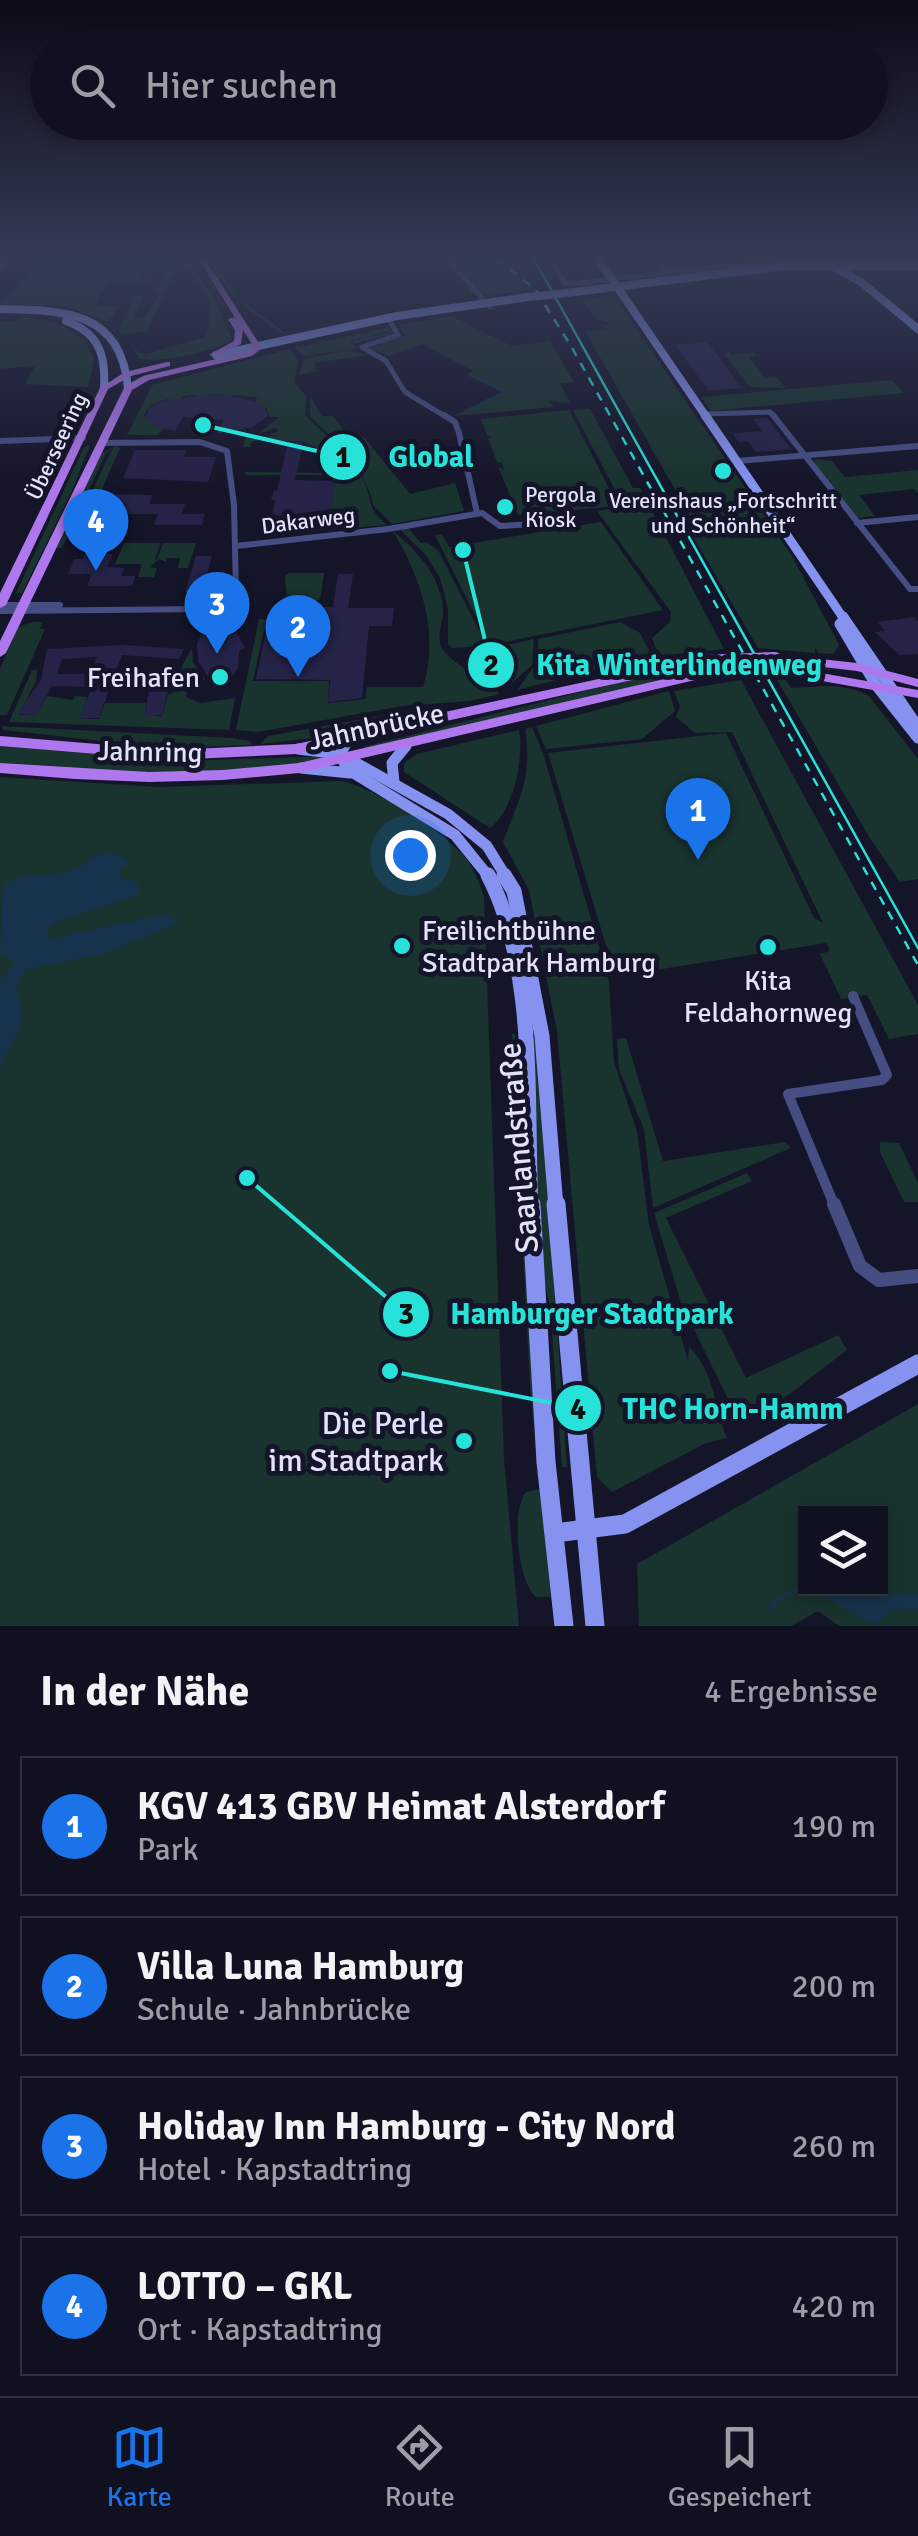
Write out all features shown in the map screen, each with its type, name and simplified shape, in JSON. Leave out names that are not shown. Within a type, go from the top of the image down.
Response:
[{"type":"main road","name":"Überseering","points":[[0,606],[104,388],[106,367],[99,341],[92,335]]},
{"type":"main road","name":"Überseering","points":[[0,653],[102,441],[126,376],[111,335]]},
{"type":"main road","points":[[216,354],[238,342],[239,335]]},
{"type":"main road","points":[[245,335],[261,348]]},
{"type":"main road","points":[[252,335],[261,348]]},
{"type":"main road","points":[[104,388],[126,376],[320,335]]},
{"type":"main road","points":[[651,335],[918,738]]},
{"type":"main road","points":[[106,367],[126,376],[216,354],[299,343],[315,336]]},
{"type":"main road","points":[[832,604],[866,669]]},
{"type":"main road","name":"Jahnbrücke","points":[[778,664],[882,681]]},
{"type":"main road","name":"Jahnbrücke","points":[[296,749],[567,689],[704,668],[778,664],[866,669],[882,681]]},
{"type":"main road","name":"Jahnbrücke","points":[[299,768],[347,762],[489,727],[704,668]]},
{"type":"main road","points":[[882,681],[918,683]]},
{"type":"main road","points":[[882,681],[918,694]]},
{"type":"main road","points":[[882,681],[918,727]]},
{"type":"main road","points":[[299,768],[338,770],[347,762],[348,740]]},
{"type":"main road","name":"Jahnring","points":[[0,741],[170,755],[296,749]]},
{"type":"main road","points":[[394,782],[392,763],[406,746]]},
{"type":"main road","name":"Saarlandstraße","points":[[296,749],[347,762],[394,782],[448,814],[482,841],[504,869],[521,915],[544,1055],[595,1626]]},
{"type":"main road","name":"Saarlandstraße","points":[[347,762],[469,848],[489,873],[505,919],[519,1006],[564,1626]]},
{"type":"main road","name":"Jahnring","points":[[0,768],[132,779],[236,776],[299,768]]},
{"type":"main road","points":[[555,1534],[625,1524],[918,1364]]},
{"type":"street","points":[[398,335],[362,346],[386,361],[404,392],[455,423],[469,462],[466,475],[477,513],[487,513],[502,527],[534,524]]},
{"type":"street","points":[[704,414],[766,410],[910,590],[918,588]]},
{"type":"street","points":[[0,441],[82,440]]},
{"type":"street","points":[[0,606],[189,609],[219,605],[232,598],[238,587],[228,453],[215,444],[102,441]]},
{"type":"street","points":[[737,462],[918,446]]},
{"type":"street","name":"Dakarweg","points":[[236,546],[385,529],[477,513]]},
{"type":"street","points":[[857,523],[918,516]]},
{"type":"street","points":[[853,996],[887,1076],[882,1080],[788,1094],[860,1266],[880,1280],[918,1276]]},
{"type":"green space","points":[[0,335],[77,335],[94,360],[88,387],[25,384],[35,366],[0,369]]},
{"type":"green space","points":[[230,335],[232,339],[187,356],[158,360],[138,358],[131,342],[138,352],[146,354],[205,337]]},
{"type":"green space","points":[[354,335],[375,335],[350,341],[356,348],[349,350],[369,355],[314,363],[317,371],[299,375],[304,359],[347,350],[303,356],[295,348]]},
{"type":"green space","points":[[405,335],[489,335],[512,346],[550,341],[574,382],[560,383],[570,403],[549,401],[554,407],[453,416],[501,392],[467,375],[473,371],[422,344],[390,356],[369,348],[407,338]]},
{"type":"green space","points":[[587,335],[640,335],[792,556],[839,645],[833,654],[819,653],[815,648],[815,653],[758,648],[691,533],[699,532]]},
{"type":"green space","points":[[290,349],[298,362],[294,382],[307,397],[305,415],[353,464],[365,483],[373,509],[387,525],[327,530],[335,481],[340,480],[337,475],[246,475],[245,472],[327,470],[322,469],[323,457],[316,457],[316,448],[302,441],[252,441],[250,447],[243,447],[246,437],[282,436],[269,435],[278,431],[275,428],[257,435],[279,417],[269,417],[267,408],[255,404],[257,397],[232,395],[228,407],[216,409],[223,395],[211,394],[203,409],[197,395],[183,396],[176,409],[166,401],[171,398],[167,399],[144,415],[157,427],[171,416],[158,435],[127,435],[152,385]]},
{"type":"green space","points":[[753,352],[757,356],[749,357],[765,378],[776,377],[786,388],[750,387],[724,354]]},
{"type":"green space","points":[[891,380],[904,393],[711,411],[701,397]]},
{"type":"green space","points":[[310,396],[322,416],[333,416],[351,439],[364,437],[410,494],[455,483],[464,511],[392,524],[373,505],[364,479],[349,456],[310,416]]},
{"type":"green space","points":[[590,409],[633,488],[640,488],[724,649],[659,656],[652,638],[670,622],[671,612],[597,511],[624,507],[573,410]]},
{"type":"green space","points":[[569,410],[618,506],[518,515],[498,466],[504,470],[502,463],[497,462],[488,438],[492,437],[487,435],[481,419]]},
{"type":"green space","points":[[90,445],[22,593],[16,593],[84,447]]},
{"type":"green space","points":[[116,446],[120,448],[82,534],[71,534],[113,448],[106,453],[62,548],[56,548],[100,454]]},
{"type":"green space","points":[[816,459],[832,461],[845,477],[918,470],[918,493],[914,489],[859,495],[875,516],[857,518],[812,463]]},
{"type":"green space","points":[[601,522],[663,610],[490,645],[435,535],[442,534],[449,547]]},
{"type":"green space","points":[[408,528],[421,543],[438,550],[487,646],[452,648],[448,644],[448,609],[440,578],[426,555],[399,529]]},
{"type":"green space","points":[[393,531],[421,558],[439,590],[443,615],[441,646],[500,694],[470,701],[402,706],[258,732],[236,730],[259,619],[266,620],[253,681],[329,681],[328,703],[365,699],[367,687],[423,687],[429,646],[425,606]]},
{"type":"green space","points":[[124,543],[161,543],[157,560],[163,543],[196,543],[188,568],[178,568],[180,558],[167,558],[166,562],[159,559],[150,567],[157,568],[154,577],[138,577],[142,564],[115,564]]},
{"type":"green space","points":[[324,573],[320,600],[287,601],[285,575]]},
{"type":"green space","points":[[43,622],[40,629],[45,629],[7,715],[0,715],[0,669],[18,627]]},
{"type":"green space","points":[[620,622],[640,633],[652,656],[517,690],[538,661],[538,639]]},
{"type":"green space","points":[[534,639],[532,665],[512,683],[492,648]]},
{"type":"green space","points":[[192,648],[193,662],[205,679],[187,691],[186,697],[200,703],[235,698],[229,730],[9,722],[32,670],[37,670],[36,681],[19,715],[36,715],[47,696],[73,700],[75,696],[87,697],[81,719],[99,719],[105,703],[146,703],[145,716],[162,716],[168,694],[173,693],[177,675]]},
{"type":"green space","points":[[777,662],[844,671],[778,665],[706,669],[370,750],[363,747],[649,675],[703,665]]},
{"type":"green space","points":[[776,678],[785,679],[791,688],[841,687],[869,696],[918,759],[918,879],[900,882]]},
{"type":"green space","points":[[741,680],[918,1005],[918,1034],[889,1039],[867,995],[841,999],[820,954],[830,951],[826,943],[637,973],[614,972],[548,753],[726,733],[814,918],[823,923],[732,732],[695,733],[676,717],[680,706],[674,691]]},
{"type":"green space","points":[[669,691],[675,711],[642,739],[546,749],[536,726]]},
{"type":"green space","points":[[413,710],[443,712],[346,734],[260,744],[268,736]]},
{"type":"green space","points":[[0,726],[231,738],[250,741],[252,745],[163,748],[4,730]]},
{"type":"green space","points":[[532,727],[543,753],[609,982],[614,1062],[637,1131],[649,1225],[688,1361],[689,1347],[704,1367],[727,1438],[706,1443],[612,1492],[597,1477],[557,1031],[529,890],[503,842],[526,775],[525,729]]},
{"type":"green space","points":[[519,730],[515,783],[505,809],[490,828],[404,772],[404,763],[417,754]]},
{"type":"green space","points":[[0,746],[184,761],[335,756],[255,771],[168,774],[0,763]]},
{"type":"green space","points":[[0,777],[159,787],[342,781],[372,792],[423,822],[452,844],[470,865],[484,897],[504,1459],[519,1626],[0,1626]]},
{"type":"green space","points":[[528,1031],[537,1043],[567,1467],[562,1467],[550,1307],[541,1266]]},
{"type":"green space","points":[[515,1034],[535,1436],[530,1387]]},
{"type":"green space","points":[[626,1038],[663,1161],[785,1142],[791,1148],[653,1208],[644,1129],[619,1070],[617,1039]]},
{"type":"green space","points":[[880,1142],[899,1143],[918,1183],[918,1202],[904,1202],[880,1152]]},
{"type":"green space","points":[[747,1173],[752,1181],[666,1218],[746,1378],[838,1335],[847,1350],[779,1402],[740,1423],[681,1303],[654,1213]]},
{"type":"green space","points":[[918,1404],[918,1626],[839,1626],[818,1611],[791,1626],[639,1626],[637,1564]]},
{"type":"green space","points":[[540,1489],[551,1597],[536,1597],[530,1589],[518,1545],[521,1501],[526,1492]]},
{"type":"water","points":[[109,853],[125,858],[129,864],[119,871],[122,879],[138,882],[140,895],[57,921],[47,929],[49,939],[165,914],[180,922],[103,954],[27,969],[16,986],[23,1020],[0,1067],[0,980],[14,965],[10,958],[0,954],[3,886],[28,876],[73,870]]},
{"type":"water","points":[[918,1593],[918,1610],[892,1609],[878,1623],[867,1622],[826,1596],[860,1598]]},
{"type":"building","points":[[707,342],[742,388],[709,391],[675,345]]},
{"type":"building","points":[[207,394],[245,399],[264,406],[268,416],[253,427],[217,434],[224,420],[183,417],[175,431],[157,427],[146,418],[148,409],[159,402]]},
{"type":"building","points":[[767,418],[791,449],[756,452],[748,441],[738,442],[733,433],[762,431],[753,419]]},
{"type":"building","points":[[288,442],[303,442],[295,480],[335,481],[330,519],[327,529],[288,529],[263,536],[265,527],[270,525],[275,501],[271,499],[277,491]]},
{"type":"building","points":[[135,450],[187,450],[184,457],[216,457],[208,482],[123,478]]},
{"type":"building","points":[[106,494],[153,495],[149,504],[185,504],[182,514],[205,514],[202,525],[154,525],[158,514],[122,514],[126,504],[102,504]]},
{"type":"building","points":[[85,554],[113,554],[107,567],[124,568],[121,576],[135,576],[132,586],[87,586],[92,574],[68,574],[75,559],[82,559]]},
{"type":"building","points":[[196,556],[212,556],[202,592],[185,592]]},
{"type":"building","points":[[338,574],[353,574],[348,608],[394,608],[392,626],[369,626],[362,698],[328,702],[330,680],[256,679],[271,607],[333,607]]},
{"type":"building","points":[[914,617],[918,622],[918,654],[899,655],[875,632],[885,631],[878,622]]},
{"type":"building","points":[[207,619],[231,635],[237,633],[245,648],[239,651],[238,668],[225,687],[208,677],[198,661],[197,644]]},
{"type":"building","points":[[123,645],[184,649],[179,659],[122,655],[116,671],[173,671],[162,715],[144,717],[150,687],[110,687],[99,718],[79,719],[92,687],[52,686],[36,715],[17,714],[41,680],[47,649]],"holes":[[[97,657],[90,674],[57,674],[62,659]]]},
{"type":"waterway","points":[[354,342],[384,335]]},
{"type":"waterway","points":[[381,343],[404,337]]},
{"type":"waterway","points":[[297,347],[301,352]]},
{"type":"waterway","points":[[473,376],[503,391]]},
{"type":"waterway","points":[[469,410],[489,401]]},
{"type":"waterway","points":[[772,1610],[777,1600],[798,1588]]},
{"type":"tram line","points":[[576,335],[918,948]]},
{"type":"railway","points":[[564,335],[918,965]]},
{"type":"place","name":"Global","points":[[203,425]]},
{"type":"place","name":"Vereinshaus „Fortschritt und Schönheit“","points":[[723,471]]},
{"type":"place","name":"Pergola Kiosk","points":[[505,507]]},
{"type":"place","name":"Kita Winterlindenweg","points":[[463,550]]},
{"type":"place","name":"LOTTO – GKL","points":[[96,571]]},
{"type":"place","name":"Holiday Inn Hamburg - City Nord","points":[[217,654]]},
{"type":"place","name":"Freihafen","points":[[220,677]]},
{"type":"place","name":"Villa Luna Hamburg","points":[[298,677]]},
{"type":"place","name":"KGV 413 GBV Heimat Alsterdorf","points":[[698,860]]},
{"type":"place","name":"Freilichtbühne Stadtpark Hamburg","points":[[402,946]]},
{"type":"place","name":"Kita Feldahornweg","points":[[768,947]]},
{"type":"place","name":"Hamburger Stadtpark","points":[[247,1178]]},
{"type":"place","name":"THC Horn-Hamm","points":[[390,1371]]},
{"type":"place","name":"Die Perle im Stadtpark","points":[[464,1441]]}]
